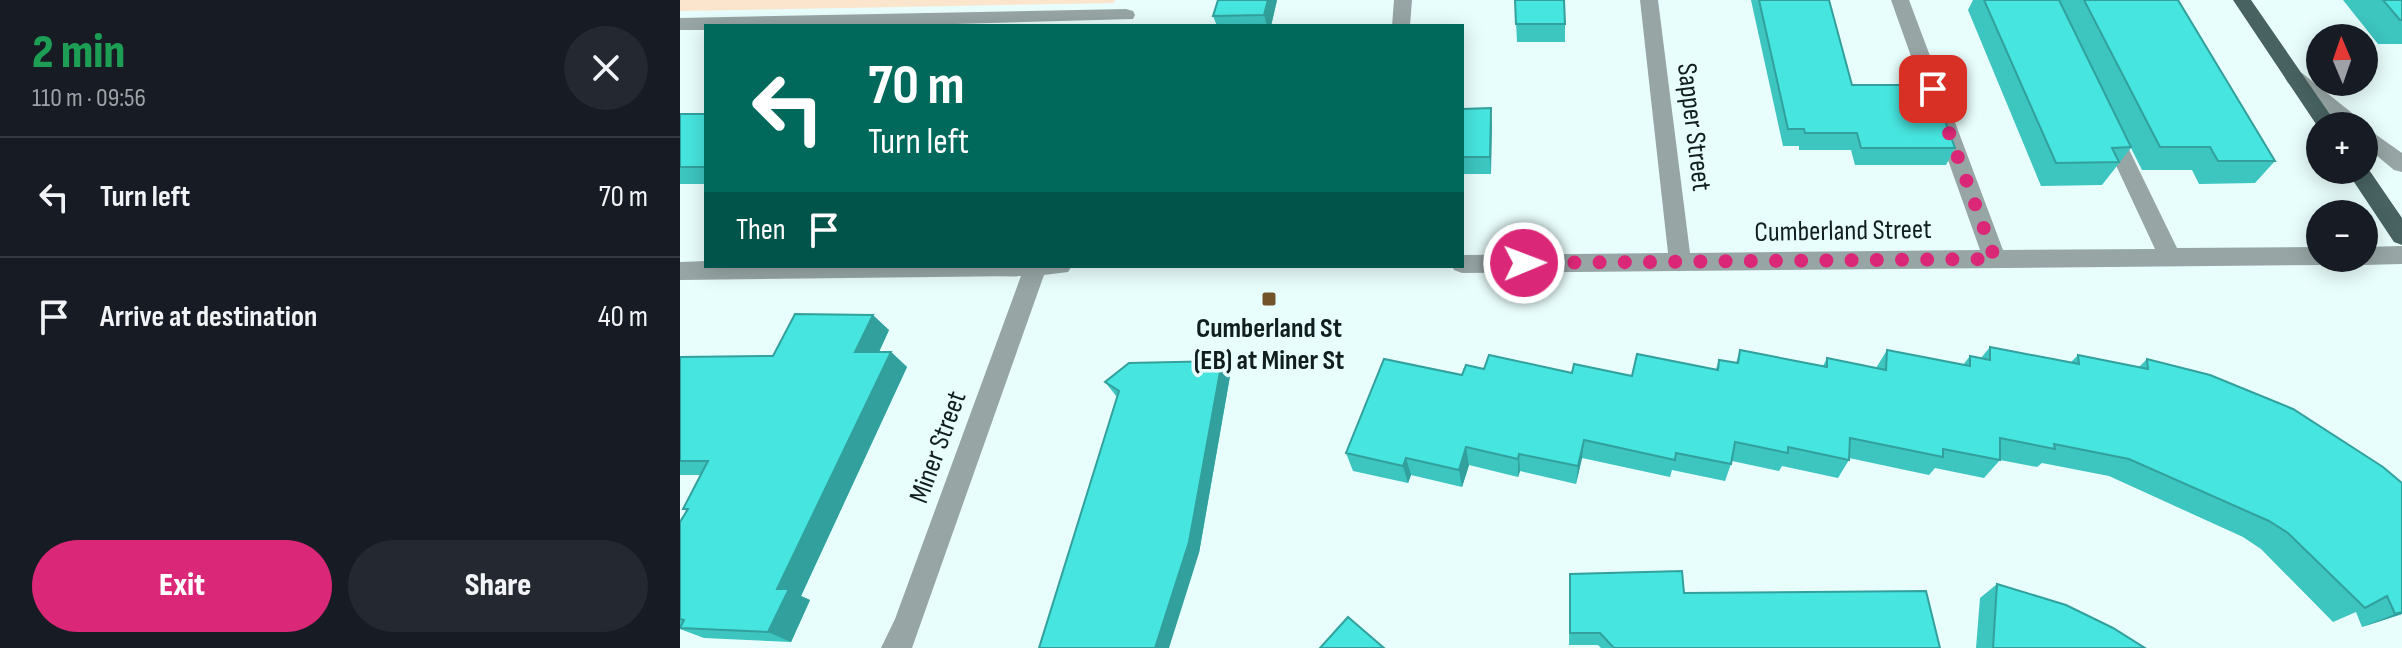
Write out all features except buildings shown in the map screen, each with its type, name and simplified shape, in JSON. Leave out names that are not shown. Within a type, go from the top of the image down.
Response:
[{"type":"main road","points":[[2242,0],[2318,112]]},
{"type":"main road","points":[[2367,184],[2402,236]]},
{"type":"street","points":[[1401,24],[1403,0]]},
{"type":"street","name":"Sapper Street","points":[[1649,0],[1680,262]]},
{"type":"street","points":[[1900,0],[1995,259]]},
{"type":"street","points":[[680,24],[1126,14]]},
{"type":"street","points":[[2295,78],[2338,112]]},
{"type":"street","points":[[2101,114],[2170,257]]},
{"type":"street","points":[[2378,145],[2402,164]]},
{"type":"street","points":[[2378,256],[2402,255]]},
{"type":"street","name":"Cumberland Street","points":[[1464,264],[2306,256]]},
{"type":"street","points":[[680,271],[894,268]]},
{"type":"street","name":"Miner Street","points":[[896,648],[907,626],[1035,268]]},
{"type":"shaded area","points":[[680,0],[1115,0],[1114,3],[680,11]]},
{"type":"place","name":"Cumberland St (EB) at Miner St","points":[[1269,299]]},
{"type":"route","points":[[1524,263],[1995,259],[1933,89]]}]
